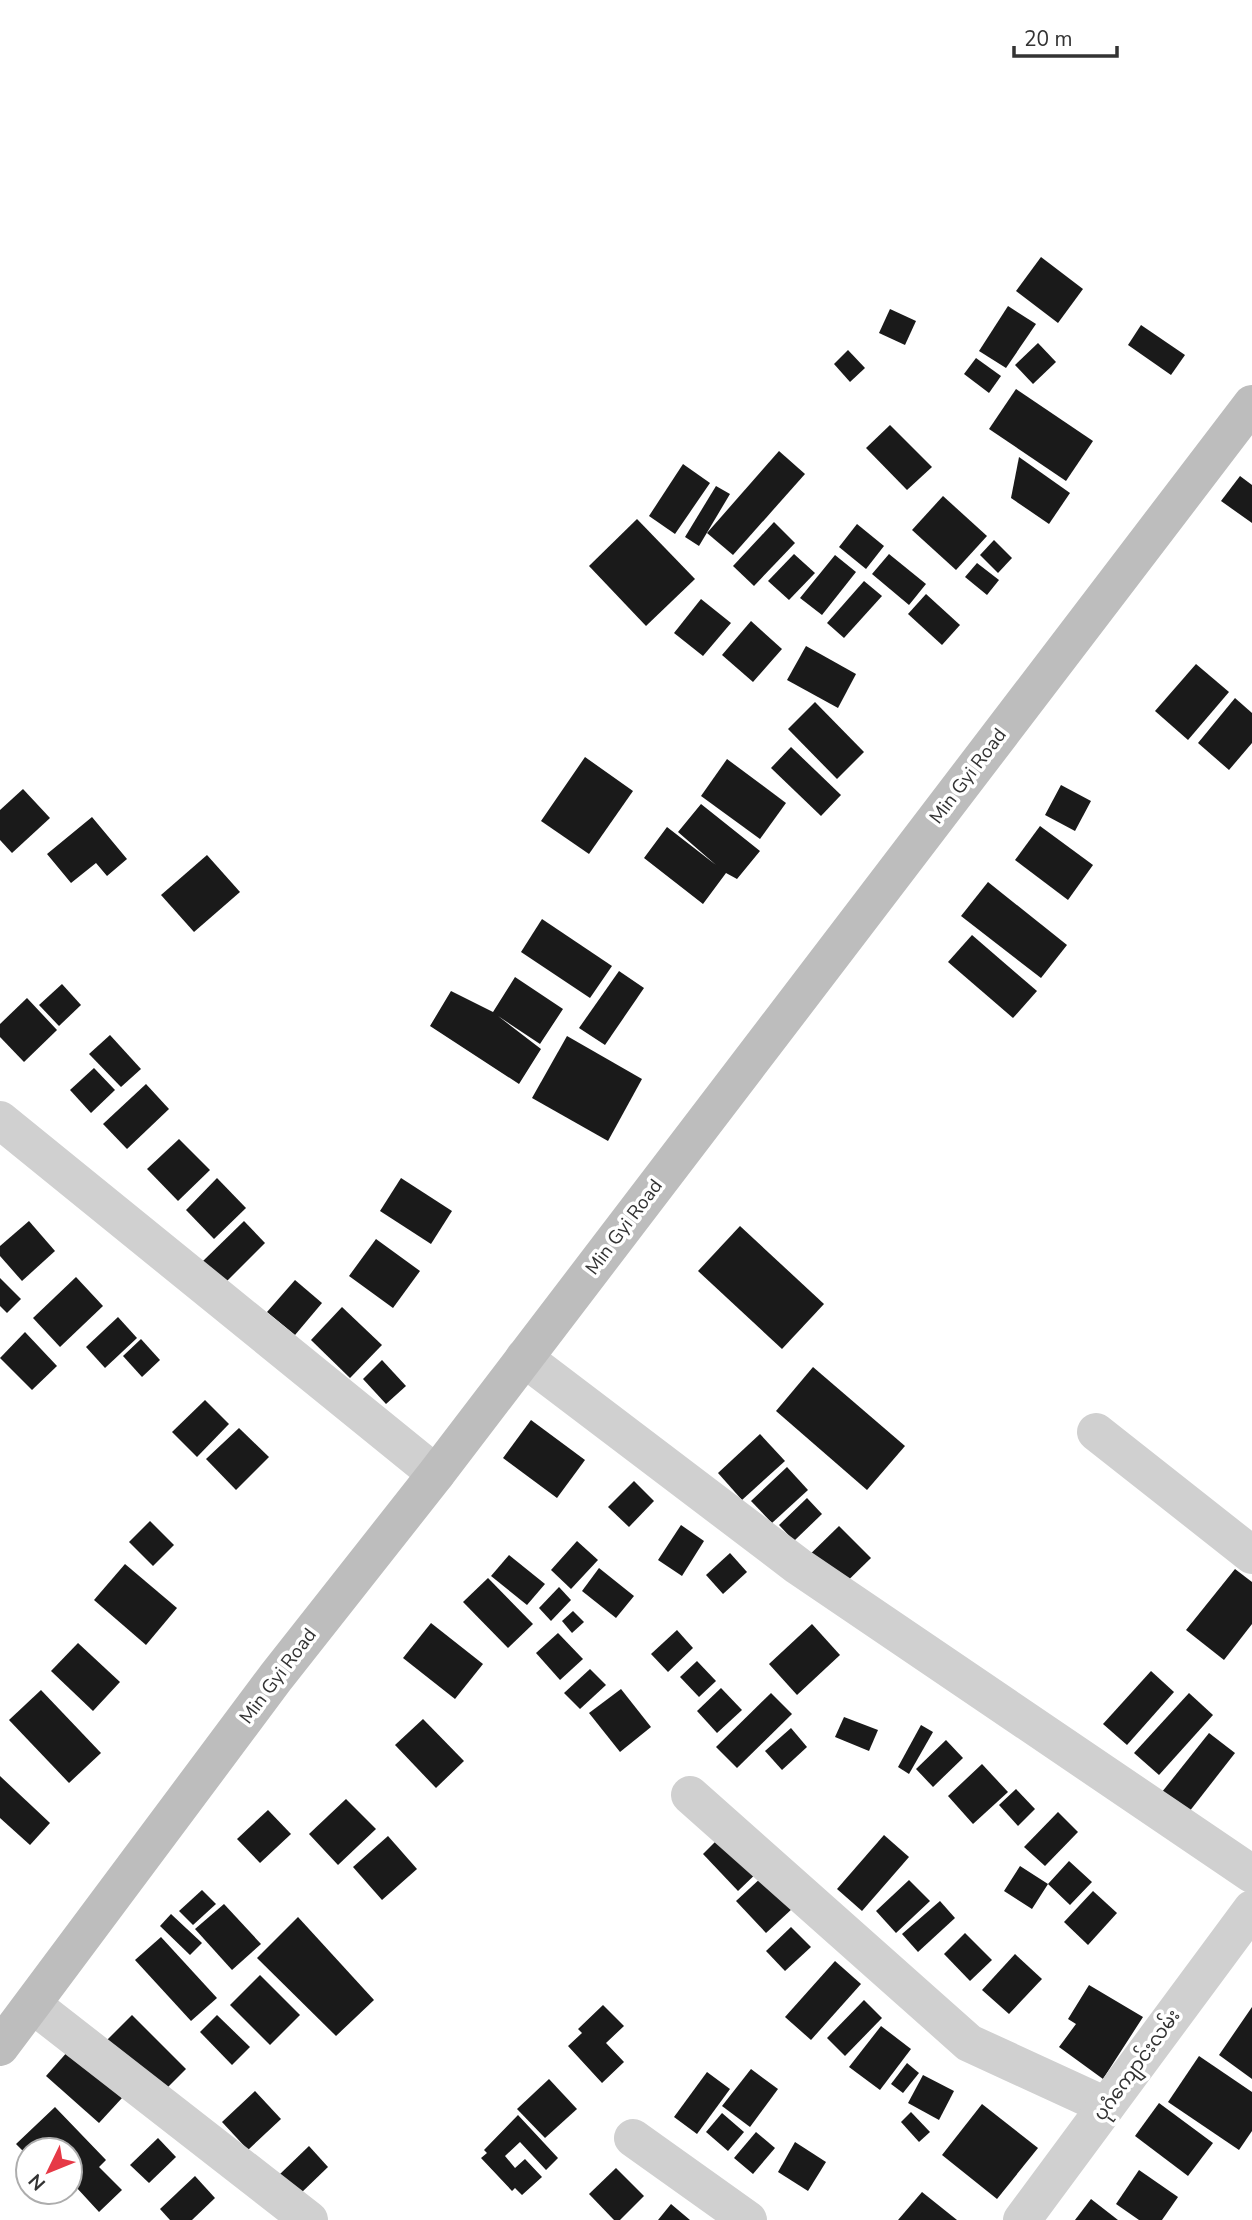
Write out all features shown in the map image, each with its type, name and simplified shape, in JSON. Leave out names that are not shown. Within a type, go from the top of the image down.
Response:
[{"type":"main road","name":"Min Gyi Road","points":[[0,2047],[276,1677],[436,1474],[1251,406]]},
{"type":"street","points":[[0,1120],[436,1474]]},
{"type":"street","points":[[524,1358],[798,1566],[1252,1874]]},
{"type":"street","points":[[1096,1432],[1252,1555]]},
{"type":"street","points":[[690,1795],[969,2043],[1106,2106]]},
{"type":"street","name":"ပုဂံကျောင်းလမ်း","points":[[1022,2220],[1252,1909]]},
{"type":"street","points":[[33,2005],[309,2220]]},
{"type":"street","points":[[633,2138],[748,2220]]},
{"type":"building","points":[[1041,257],[1083,289],[1058,323],[1016,291]]},
{"type":"building","points":[[1008,306],[1036,324],[1006,368],[979,351]]},
{"type":"building","points":[[890,309],[916,321],[905,345],[879,333]]},
{"type":"building","points":[[1141,325],[1185,355],[1171,375],[1128,345]]},
{"type":"building","points":[[1038,343],[1056,362],[1033,384],[1015,365]]},
{"type":"building","points":[[848,350],[865,368],[850,382],[834,364]]},
{"type":"building","points":[[976,358],[1001,376],[989,393],[964,374]]},
{"type":"building","points":[[1016,389],[1093,441],[1066,481],[989,429]]},
{"type":"building","points":[[890,425],[932,467],[907,490],[866,448]]},
{"type":"building","points":[[779,451],[805,474],[733,555],[707,533]]},
{"type":"building","points":[[1019,457],[1070,493],[1049,524],[1011,498]]},
{"type":"building","points":[[683,464],[710,483],[675,534],[649,516]]},
{"type":"building","points":[[1240,476],[1252,485],[1252,523],[1221,501]]},
{"type":"building","points":[[716,486],[730,494],[699,546],[685,537]]},
{"type":"building","points":[[943,496],[987,536],[956,570],[912,530]]},
{"type":"building","points":[[637,519],[695,579],[646,626],[589,566]]},
{"type":"building","points":[[774,522],[795,543],[754,586],[733,566]]},
{"type":"building","points":[[857,524],[884,546],[866,569],[839,547]]},
{"type":"building","points":[[994,540],[1012,558],[998,573],[980,555]]},
{"type":"building","points":[[794,554],[815,573],[789,600],[768,581]]},
{"type":"building","points":[[889,554],[926,584],[909,605],[872,574]]},
{"type":"building","points":[[835,555],[856,572],[822,615],[800,598]]},
{"type":"building","points":[[977,563],[999,580],[987,595],[965,577]]},
{"type":"building","points":[[864,581],[882,596],[844,638],[827,623]]},
{"type":"building","points":[[926,594],[960,625],[942,645],[908,614]]},
{"type":"building","points":[[701,599],[731,623],[703,656],[674,633]]},
{"type":"building","points":[[751,621],[782,649],[753,682],[722,655]]},
{"type":"building","points":[[806,646],[856,674],[838,708],[787,680]]},
{"type":"building","points":[[1196,664],[1229,692],[1188,740],[1155,711]]},
{"type":"building","points":[[1235,698],[1252,713],[1252,743],[1229,770],[1198,743]]},
{"type":"building","points":[[815,702],[864,752],[837,779],[788,729]]},
{"type":"building","points":[[791,747],[841,795],[821,816],[771,768]]},
{"type":"building","points":[[585,757],[633,791],[589,854],[541,821]]},
{"type":"building","points":[[727,759],[786,803],[760,839],[701,796]]},
{"type":"building","points":[[1061,785],[1091,801],[1075,831],[1045,815]]},
{"type":"building","points":[[23,789],[50,818],[12,853],[0,840],[0,810]]},
{"type":"building","points":[[701,804],[760,851],[737,879],[726,873],[703,904],[644,858],[667,827],[716,865],[678,832]]},
{"type":"building","points":[[92,817],[127,859],[107,876],[96,863],[71,883],[47,854]]},
{"type":"building","points":[[1040,826],[1093,865],[1068,900],[1015,860]]},
{"type":"building","points":[[207,855],[240,892],[194,932],[161,895]]},
{"type":"building","points":[[988,882],[1067,945],[1041,978],[961,916]]},
{"type":"building","points":[[542,919],[612,966],[590,998],[521,952]]},
{"type":"building","points":[[972,935],[1037,991],[1013,1018],[948,962]]},
{"type":"building","points":[[619,971],[644,988],[605,1045],[579,1028]]},
{"type":"building","points":[[515,977],[563,1009],[540,1044],[498,1016],[541,1049],[519,1084],[430,1026],[451,991],[493,1012]]},
{"type":"building","points":[[62,984],[81,1005],[59,1026],[39,1005]]},
{"type":"building","points":[[27,998],[57,1030],[24,1062],[0,1037],[0,1024]]},
{"type":"building","points":[[110,1035],[141,1069],[121,1087],[89,1054]]},
{"type":"building","points":[[567,1036],[642,1079],[608,1141],[532,1098]]},
{"type":"building","points":[[94,1068],[115,1090],[91,1113],[70,1090]]},
{"type":"building","points":[[146,1084],[169,1109],[127,1149],[103,1124]]},
{"type":"building","points":[[179,1139],[210,1170],[178,1201],[147,1169]]},
{"type":"building","points":[[217,1178],[246,1208],[214,1239],[186,1210]]},
{"type":"building","points":[[401,1178],[452,1211],[431,1244],[380,1211]]},
{"type":"building","points":[[29,1221],[55,1251],[22,1281],[0,1256],[0,1246]]},
{"type":"building","points":[[244,1221],[265,1243],[224,1284],[202,1262]]},
{"type":"building","points":[[740,1226],[824,1304],[782,1349],[698,1271]]},
{"type":"building","points":[[376,1239],[420,1271],[393,1308],[349,1276]]},
{"type":"building","points":[[76,1277],[103,1306],[60,1347],[33,1318]]},
{"type":"building","points":[[0,1278],[21,1299],[7,1313],[0,1306]]},
{"type":"building","points":[[295,1280],[322,1303],[295,1335],[267,1312]]},
{"type":"building","points":[[342,1307],[382,1345],[350,1378],[311,1340]]},
{"type":"building","points":[[118,1317],[137,1338],[105,1368],[86,1347]]},
{"type":"building","points":[[25,1332],[57,1366],[32,1390],[0,1358]]},
{"type":"building","points":[[141,1339],[160,1360],[142,1377],[123,1356]]},
{"type":"building","points":[[382,1360],[406,1386],[386,1404],[363,1379]]},
{"type":"building","points":[[813,1367],[905,1446],[867,1490],[776,1411]]},
{"type":"building","points":[[205,1400],[229,1424],[197,1457],[172,1432]]},
{"type":"building","points":[[531,1420],[585,1460],[557,1498],[503,1458]]},
{"type":"building","points":[[239,1428],[269,1457],[236,1490],[206,1459]]},
{"type":"building","points":[[760,1434],[785,1461],[742,1500],[718,1473]]},
{"type":"building","points":[[787,1467],[808,1490],[772,1523],[751,1501]]},
{"type":"building","points":[[634,1481],[654,1501],[629,1527],[608,1507]]},
{"type":"building","points":[[807,1498],[822,1514],[794,1541],[779,1525]]},
{"type":"building","points":[[150,1521],[174,1545],[153,1566],[129,1542]]},
{"type":"building","points":[[681,1525],[704,1541],[682,1576],[658,1560]]},
{"type":"building","points":[[839,1526],[871,1558],[829,1599],[798,1566]]},
{"type":"building","points":[[577,1541],[598,1560],[571,1589],[551,1570]]},
{"type":"building","points":[[730,1553],[747,1572],[723,1594],[706,1575]]},
{"type":"building","points":[[509,1555],[545,1584],[527,1605],[491,1576]]},
{"type":"building","points":[[125,1564],[177,1608],[146,1645],[94,1600]]},
{"type":"building","points":[[599,1568],[634,1596],[616,1618],[582,1591]]},
{"type":"building","points":[[1235,1569],[1252,1582],[1252,1624],[1224,1660],[1186,1630]]},
{"type":"building","points":[[488,1578],[533,1624],[508,1648],[463,1602]]},
{"type":"building","points":[[559,1587],[571,1600],[551,1621],[539,1608]]},
{"type":"building","points":[[573,1611],[584,1622],[572,1633],[562,1621]]},
{"type":"building","points":[[431,1623],[483,1664],[455,1699],[403,1658]]},
{"type":"building","points":[[812,1624],[840,1655],[797,1695],[769,1664]]},
{"type":"building","points":[[677,1630],[693,1648],[668,1672],[651,1654]]},
{"type":"building","points":[[558,1633],[583,1659],[560,1680],[536,1653]]},
{"type":"building","points":[[78,1643],[120,1682],[93,1711],[51,1671]]},
{"type":"building","points":[[697,1661],[716,1681],[699,1697],[680,1677]]},
{"type":"building","points":[[590,1669],[606,1685],[580,1709],[564,1693]]},
{"type":"building","points":[[1151,1671],[1174,1692],[1127,1745],[1103,1724]]},
{"type":"building","points":[[721,1688],[742,1710],[717,1733],[697,1711]]},
{"type":"building","points":[[621,1689],[651,1727],[620,1752],[589,1713]]},
{"type":"building","points":[[41,1690],[101,1753],[69,1783],[9,1720]]},
{"type":"building","points":[[771,1693],[792,1714],[737,1768],[716,1747]]},
{"type":"building","points":[[1189,1693],[1213,1715],[1159,1775],[1134,1753]]},
{"type":"building","points":[[844,1717],[878,1730],[869,1751],[835,1737]]},
{"type":"building","points":[[423,1719],[464,1761],[436,1788],[395,1745]]},
{"type":"building","points":[[921,1725],[933,1732],[909,1774],[898,1767]]},
{"type":"building","points":[[791,1728],[807,1747],[782,1770],[765,1751]]},
{"type":"building","points":[[1209,1733],[1235,1753],[1189,1812],[1162,1792]]},
{"type":"building","points":[[946,1740],[963,1758],[933,1787],[916,1769]]},
{"type":"building","points":[[982,1764],[1008,1792],[973,1824],[948,1796]]},
{"type":"building","points":[[0,1776],[50,1823],[30,1845],[0,1818]]},
{"type":"building","points":[[1016,1789],[1035,1809],[1018,1826],[999,1805]]},
{"type":"building","points":[[346,1799],[376,1829],[338,1865],[309,1834]]},
{"type":"building","points":[[268,1810],[291,1834],[260,1863],[237,1839]]},
{"type":"building","points":[[1058,1812],[1078,1832],[1045,1866],[1024,1847]]},
{"type":"building","points":[[727,1830],[763,1867],[738,1891],[703,1854]]},
{"type":"building","points":[[884,1835],[909,1857],[862,1911],[837,1889]]},
{"type":"building","points":[[388,1836],[417,1869],[382,1900],[353,1867]]},
{"type":"building","points":[[1069,1861],[1092,1882],[1070,1905],[1048,1884]]},
{"type":"building","points":[[1020,1866],[1048,1884],[1032,1909],[1004,1891]]},
{"type":"building","points":[[763,1876],[793,1908],[766,1933],[736,1901]]},
{"type":"building","points":[[909,1880],[930,1901],[896,1933],[876,1911]]},
{"type":"building","points":[[202,1890],[216,1904],[193,1925],[179,1911]]},
{"type":"building","points":[[1093,1891],[1117,1913],[1088,1945],[1064,1922]]},
{"type":"building","points":[[940,1901],[955,1918],[918,1952],[902,1934]]},
{"type":"building","points":[[224,1904],[261,1944],[232,1970],[195,1929]]},
{"type":"building","points":[[171,1914],[202,1943],[190,1955],[160,1926]]},
{"type":"building","points":[[298,1917],[374,2000],[336,2036],[257,1958]]},
{"type":"building","points":[[791,1927],[811,1947],[785,1971],[766,1951]]},
{"type":"building","points":[[965,1933],[992,1960],[970,1981],[944,1954]]},
{"type":"building","points":[[161,1937],[217,1998],[191,2021],[135,1960]]},
{"type":"building","points":[[1015,1954],[1042,1979],[1009,2014],[982,1990]]},
{"type":"building","points":[[835,1961],[861,1984],[811,2040],[785,2017]]},
{"type":"building","points":[[260,1975],[300,2015],[270,2045],[230,2005]]},
{"type":"building","points":[[1089,1985],[1143,2017],[1103,2079],[1059,2047],[1076,2024],[1068,2019]]},
{"type":"building","points":[[864,2000],[882,2018],[845,2056],[827,2038]]},
{"type":"building","points":[[603,2005],[624,2026],[606,2043],[624,2062],[602,2083],[568,2046],[582,2033],[578,2029]]},
{"type":"building","points":[[1252,2007],[1252,2079],[1219,2055]]},
{"type":"building","points":[[132,2015],[186,2069],[161,2094],[107,2040]]},
{"type":"building","points":[[217,2015],[250,2047],[232,2065],[200,2032]]},
{"type":"building","points":[[881,2026],[911,2049],[880,2090],[849,2067]]},
{"type":"building","points":[[69,2050],[122,2098],[99,2123],[46,2076]]},
{"type":"building","points":[[1199,2056],[1252,2092],[1252,2131],[1239,2150],[1168,2102]]},
{"type":"building","points":[[907,2063],[919,2073],[903,2093],[891,2084]]},
{"type":"building","points":[[751,2069],[778,2089],[750,2127],[722,2106]]},
{"type":"building","points":[[707,2072],[730,2089],[697,2134],[674,2117]]},
{"type":"building","points":[[923,2075],[954,2091],[939,2120],[908,2103]]},
{"type":"building","points":[[549,2079],[577,2109],[545,2138],[517,2109]]},
{"type":"building","points":[[255,2091],[281,2119],[248,2150],[222,2122]]},
{"type":"building","points":[[1159,2103],[1213,2143],[1188,2176],[1135,2136]]},
{"type":"building","points":[[982,2104],[1038,2148],[997,2199],[942,2155]]},
{"type":"building","points":[[55,2107],[83,2136],[24,2136]]},
{"type":"building","points":[[911,2112],[930,2132],[919,2142],[901,2122]]},
{"type":"building","points":[[722,2113],[744,2132],[728,2151],[706,2132]]},
{"type":"building","points":[[518,2115],[558,2158],[546,2170],[520,2142],[505,2156],[515,2168],[525,2159],[542,2177],[522,2195],[515,2188],[512,2191],[481,2158],[487,2153],[484,2150]]},
{"type":"building","points":[[756,2132],[775,2148],[753,2174],[734,2158]]},
{"type":"building","points":[[84,2137],[106,2160],[99,2167],[122,2190],[99,2212],[84,2196]]},
{"type":"building","points":[[158,2138],[176,2157],[149,2183],[130,2165]]},
{"type":"building","points":[[795,2142],[826,2162],[808,2191],[778,2172]]},
{"type":"building","points":[[309,2146],[328,2167],[300,2194],[280,2174]]},
{"type":"building","points":[[616,2168],[644,2196],[620,2220],[614,2220],[589,2194]]},
{"type":"building","points":[[1139,2170],[1178,2197],[1162,2220],[1139,2220],[1116,2204]]},
{"type":"building","points":[[195,2176],[215,2198],[192,2220],[170,2220],[160,2209]]},
{"type":"building","points":[[922,2192],[957,2220],[898,2220]]},
{"type":"building","points":[[1091,2199],[1118,2220],[1075,2220]]},
{"type":"building","points":[[671,2204],[690,2220],[658,2220]]}]
